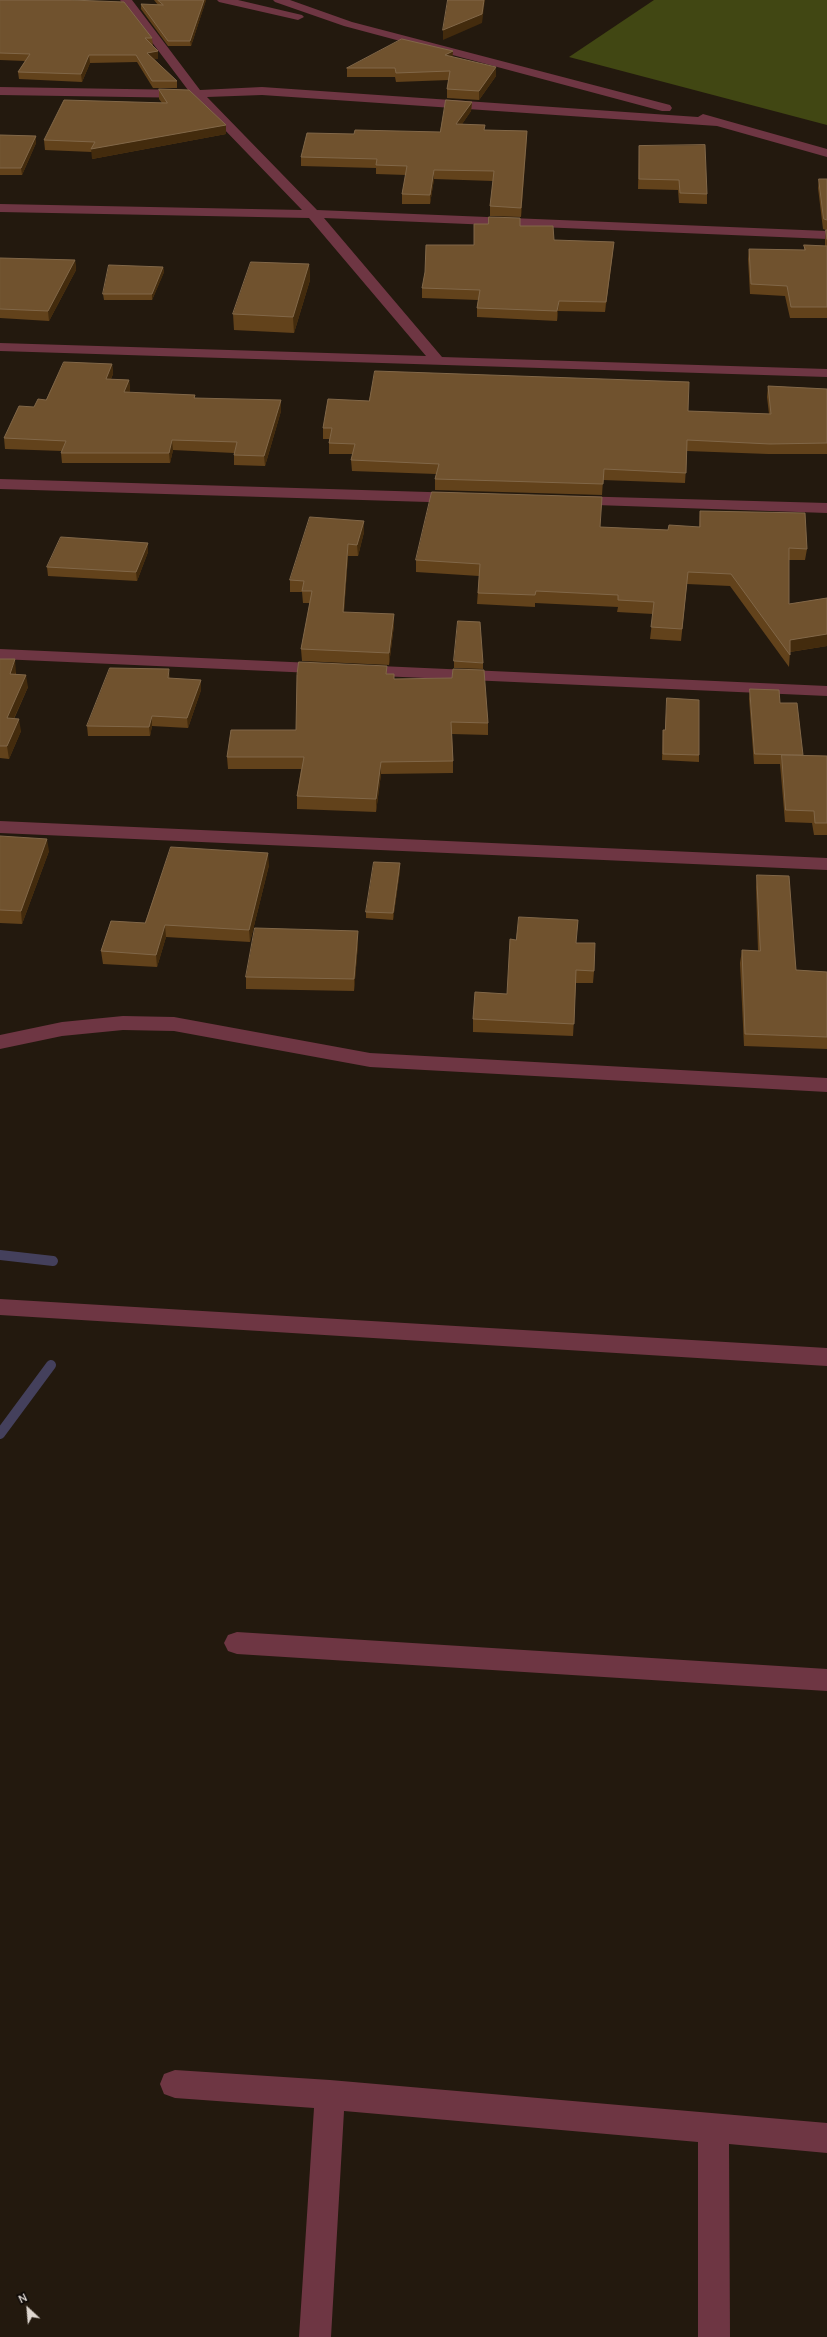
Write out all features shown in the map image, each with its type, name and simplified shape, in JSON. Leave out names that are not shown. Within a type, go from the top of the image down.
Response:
[{"type":"street","points":[[126,0],[197,94],[313,214],[439,362]]},
{"type":"street","points":[[223,0],[302,18],[348,24]]},
{"type":"street","points":[[279,0],[348,24],[827,152]]},
{"type":"street","points":[[0,91],[197,94],[277,92],[717,122]]},
{"type":"street","points":[[0,208],[313,214],[827,235]]},
{"type":"street","points":[[0,347],[827,373]]},
{"type":"street","points":[[0,484],[477,498]]},
{"type":"street","points":[[556,500],[827,508]]},
{"type":"street","points":[[0,654],[827,691]]},
{"type":"street","points":[[0,827],[827,864]]},
{"type":"street","points":[[0,1042],[62,1030],[123,1023],[174,1024],[370,1060],[827,1085]]},
{"type":"street","points":[[0,1307],[827,1357]]},
{"type":"street","points":[[237,1643],[827,1680]]},
{"type":"street","points":[[175,2084],[330,2095],[827,2138]]},
{"type":"street","points":[[315,2337],[330,2095]]},
{"type":"street","points":[[713,2128],[714,2337]]},
{"type":"green space","points":[[654,0],[827,0],[827,125],[569,57]]},
{"type":"building","points":[[0,0],[124,2],[152,38],[145,38],[158,51],[147,53],[177,81],[152,81],[136,55],[89,55],[81,74],[18,72],[30,54],[0,53]]},
{"type":"building","points":[[158,0],[204,0],[190,41],[168,41],[141,4],[163,5]]},
{"type":"building","points":[[448,0],[484,0],[482,14],[443,30]]},
{"type":"building","points":[[402,39],[453,51],[445,55],[496,67],[479,91],[447,89],[450,71],[396,73],[395,68],[347,68]]},
{"type":"building","points":[[159,89],[189,90],[226,125],[91,149],[95,142],[44,140],[64,100],[167,103]]},
{"type":"building","points":[[446,100],[472,102],[456,124],[485,125],[484,130],[527,131],[521,208],[490,206],[494,171],[434,170],[430,195],[402,194],[407,166],[376,165],[377,159],[301,157],[307,133],[354,134],[355,130],[440,132]]},
{"type":"building","points":[[0,135],[36,136],[21,168],[0,168]]},
{"type":"building","points":[[705,145],[707,194],[680,193],[679,180],[639,179],[639,146]]},
{"type":"building","points":[[819,179],[827,179],[827,220],[824,219]]},
{"type":"building","points":[[489,217],[520,218],[520,226],[553,226],[554,240],[614,242],[606,302],[559,301],[557,311],[477,308],[480,290],[422,288],[425,272],[426,245],[474,245],[474,224],[488,224]]},
{"type":"building","points":[[804,245],[827,246],[827,307],[791,307],[787,286],[751,284],[749,249],[805,250]]},
{"type":"building","points":[[0,258],[75,260],[48,311],[0,309]]},
{"type":"building","points":[[251,262],[309,264],[293,317],[233,314]]},
{"type":"building","points":[[109,265],[163,267],[152,294],[103,294]]},
{"type":"building","points":[[64,362],[112,364],[106,379],[129,380],[124,392],[195,395],[194,398],[281,400],[264,456],[234,455],[237,442],[172,440],[169,453],[61,453],[66,441],[4,438],[19,406],[34,407],[38,399],[46,400]]},
{"type":"building","points":[[375,371],[689,382],[688,411],[771,414],[768,386],[827,389],[827,443],[770,444],[687,440],[686,473],[604,469],[603,484],[435,479],[439,464],[351,460],[355,444],[329,443],[332,428],[323,428],[328,399],[369,401]]},
{"type":"building","points":[[432,492],[602,497],[600,527],[668,530],[669,525],[700,527],[700,511],[805,513],[807,549],[789,548],[789,604],[827,598],[827,634],[790,640],[790,655],[731,574],[688,572],[682,629],[651,627],[654,602],[618,600],[618,595],[536,591],[535,595],[478,593],[480,564],[416,560]]},
{"type":"building","points":[[310,517],[364,521],[357,545],[348,544],[343,612],[394,614],[389,653],[301,649],[312,591],[302,591],[304,581],[290,580]]},
{"type":"building","points":[[61,537],[148,543],[136,572],[47,567]]},
{"type":"building","points":[[458,621],[480,622],[483,663],[454,661]]},
{"type":"building","points":[[0,659],[15,659],[10,674],[26,675],[7,718],[19,719],[7,746],[0,746]]},
{"type":"building","points":[[299,662],[387,666],[386,674],[394,674],[394,679],[452,678],[453,669],[484,670],[488,723],[451,722],[453,761],[381,762],[376,799],[297,796],[304,757],[227,757],[231,730],[296,730],[297,675]]},
{"type":"building","points":[[110,668],[169,669],[168,678],[201,680],[187,718],[152,716],[149,727],[87,726]]},
{"type":"building","points":[[750,689],[779,690],[780,703],[797,703],[803,755],[755,754]]},
{"type":"building","points":[[667,698],[699,700],[699,755],[663,754],[663,730],[665,730]]},
{"type":"building","points":[[782,755],[827,756],[827,823],[815,823],[814,811],[786,810]]},
{"type":"building","points":[[0,836],[47,839],[21,911],[0,910]]},
{"type":"building","points":[[171,847],[268,853],[249,930],[165,925],[156,955],[101,951],[111,921],[145,923]]},
{"type":"building","points":[[374,862],[400,863],[393,913],[366,912]]},
{"type":"building","points":[[757,875],[789,876],[796,970],[827,972],[827,1037],[745,1034],[742,950],[760,951]]},
{"type":"building","points":[[519,917],[578,920],[576,943],[595,943],[594,971],[576,970],[574,1024],[473,1019],[475,992],[507,994],[510,939],[516,940]]},
{"type":"building","points":[[255,928],[358,931],[354,979],[246,977]]},
{"type":"waterway","points":[[0,1255],[53,1261]]},
{"type":"waterway","points":[[0,1434],[51,1365]]}]
